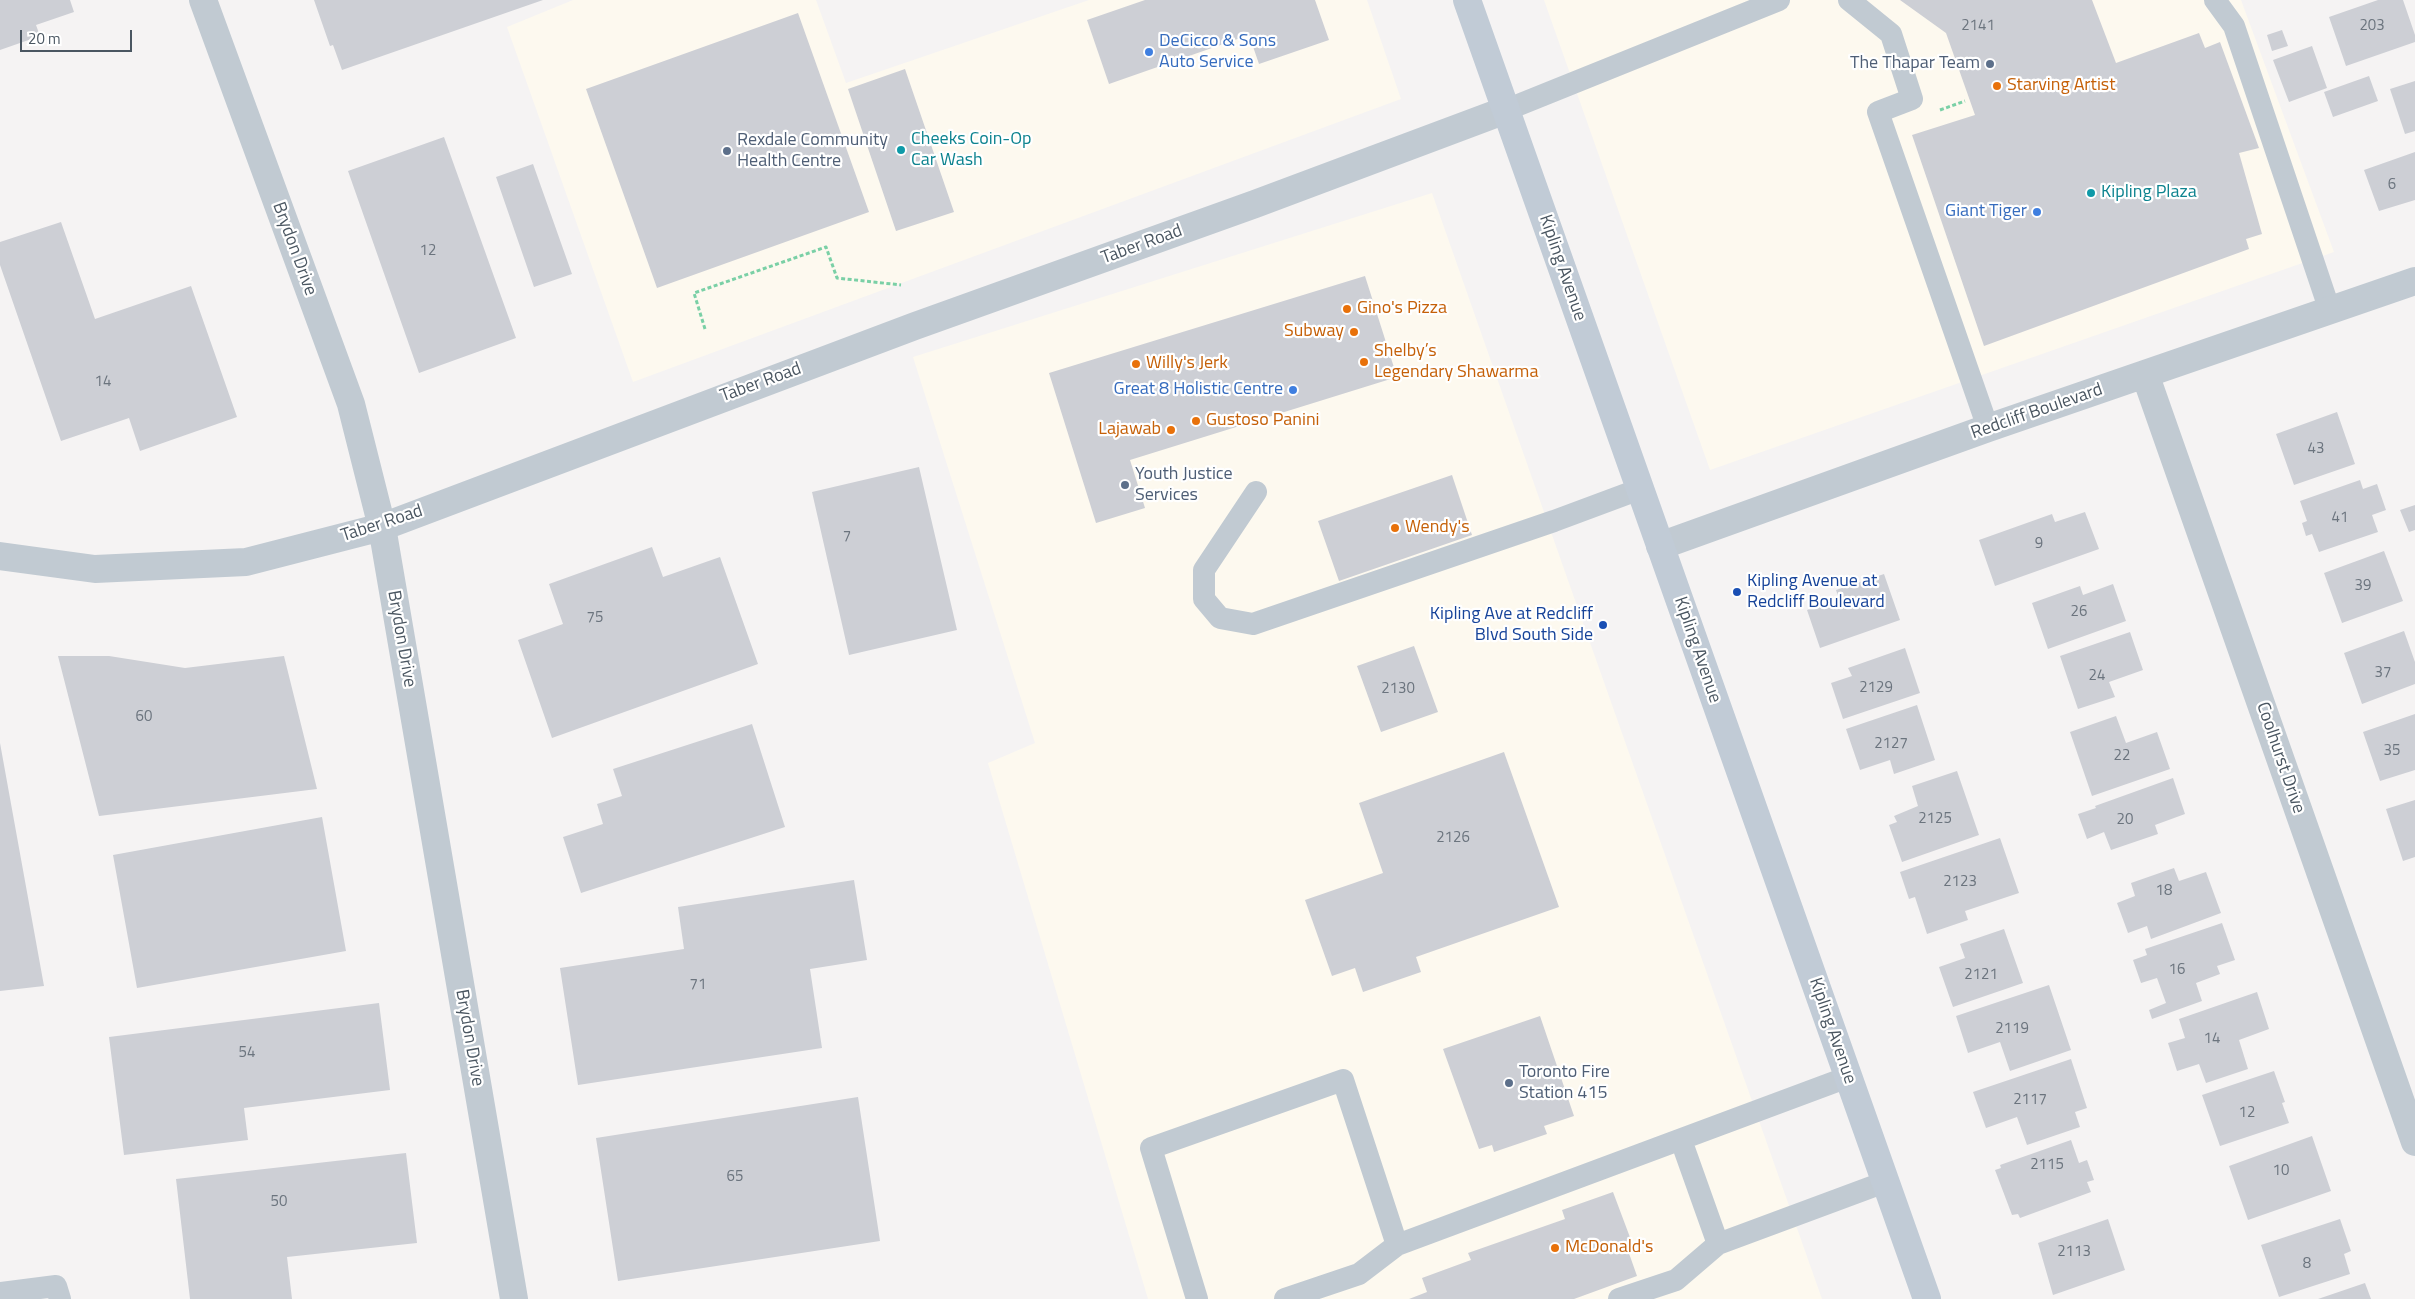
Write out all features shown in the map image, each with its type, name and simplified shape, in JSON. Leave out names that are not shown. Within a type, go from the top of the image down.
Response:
[{"type":"main road","name":"Kipling Avenue","points":[[1467,0],[1927,1299]]},
{"type":"street","name":"Brydon Drive","points":[[203,0],[351,404],[382,527],[514,1299]]},
{"type":"street","name":"Taber Road","points":[[0,556],[95,569],[246,562],[382,527],[888,336],[1255,204],[1506,110]]},
{"type":"street","name":"Redcliff Boulevard","points":[[1660,546],[1988,428],[2415,281]]},
{"type":"street","name":"Coolhurst Drive","points":[[2145,374],[2415,1142]]},
{"type":"lane","points":[[1506,110],[1779,0]]},
{"type":"lane","points":[[1849,0],[1891,34],[1912,99],[1878,112],[1988,428]]},
{"type":"lane","points":[[2215,0],[2234,26],[2330,311]]},
{"type":"lane","points":[[1256,492],[1204,570],[1204,599],[1220,618],[1253,624],[1554,522],[1640,489]]},
{"type":"lane","points":[[1285,1299],[1359,1274],[1397,1245],[1848,1077]]},
{"type":"lane","points":[[1197,1299],[1151,1148],[1343,1080],[1397,1245]]},
{"type":"lane","points":[[1681,1140],[1718,1244]]},
{"type":"lane","points":[[1619,1299],[1676,1280],[1718,1244],[1885,1182]]},
{"type":"lane","points":[[0,1293],[56,1286],[60,1299]]},
{"type":"path","points":[[705,329],[694,293],[826,247],[837,278],[901,285]]},
{"type":"shaded area","points":[[573,0],[816,0],[846,83],[1089,0],[1367,0],[1401,99],[633,382],[507,27]]},
{"type":"shaded area","name":"Kipling Plaza","points":[[1544,0],[2241,0],[2334,252],[1710,470]]},
{"type":"shaded area","points":[[1432,193],[1822,1299],[1148,1299],[988,763],[1035,743],[913,357]]},
{"type":"building","points":[[0,0],[70,0],[74,12],[36,25],[40,36],[0,50]]},
{"type":"building","points":[[314,0],[543,0],[342,70],[333,45],[330,46]]},
{"type":"building","name":"DeCicco & Sons Auto Service","points":[[1145,0],[1315,0],[1329,40],[1259,64],[1249,35],[1109,84],[1087,20]]},
{"type":"building","name":"Kipling Plaza","points":[[1900,0],[2092,0],[2116,63],[2199,33],[2205,48],[2220,42],[2259,148],[2239,153],[2262,234],[2246,239],[2249,249],[1984,346],[1912,135],[1975,115],[1946,33]]},
{"type":"building","points":[[2378,0],[2403,0],[2415,35],[2415,42],[2346,66],[2329,17]]},
{"type":"building","name":"Rexdale Community Health Centre","points":[[798,13],[869,212],[657,288],[586,89]]},
{"type":"building","points":[[2282,30],[2288,46],[2272,51],[2267,35]]},
{"type":"building","points":[[2312,46],[2327,88],[2289,102],[2273,60]]},
{"type":"building","name":"Cheeks Coin-Op Car Wash","points":[[905,69],[954,212],[896,231],[848,89]]},
{"type":"building","points":[[2369,76],[2378,101],[2333,117],[2324,92]]},
{"type":"building","points":[[2415,81],[2415,131],[2405,134],[2390,89]]},
{"type":"building","points":[[444,137],[516,338],[419,373],[348,171]]},
{"type":"building","points":[[2415,152],[2415,200],[2379,211],[2364,170]]},
{"type":"building","points":[[533,164],[572,274],[534,287],[496,177]]},
{"type":"building","points":[[61,222],[95,319],[191,286],[237,417],[140,451],[129,418],[61,441],[0,265],[0,242]]},
{"type":"building","points":[[1365,276],[1397,377],[1130,460],[1145,508],[1096,523],[1049,373]]},
{"type":"building","points":[[2337,412],[2355,464],[2294,485],[2276,434]]},
{"type":"building","points":[[919,467],[957,630],[849,655],[812,492]]},
{"type":"building","name":"Wendy's","points":[[1452,475],[1472,535],[1339,581],[1318,521]]},
{"type":"building","points":[[2360,480],[2363,489],[2377,484],[2386,510],[2372,515],[2378,532],[2319,552],[2312,534],[2306,536],[2302,523],[2307,521],[2300,501]]},
{"type":"building","points":[[2415,505],[2415,530],[2409,532],[2400,510]]},
{"type":"building","points":[[2085,512],[2099,549],[1995,586],[1979,540],[2052,514],[2055,522]]},
{"type":"building","points":[[652,547],[663,577],[720,557],[758,664],[552,738],[518,640],[563,624],[549,584]]},
{"type":"building","points":[[2384,551],[2403,601],[2342,623],[2324,573]]},
{"type":"building","points":[[1884,574],[1900,620],[1820,648],[1807,610],[1839,599],[1836,590]]},
{"type":"building","points":[[2113,584],[2126,621],[2048,649],[2032,603],[2080,586],[2083,595]]},
{"type":"building","points":[[2404,631],[2415,662],[2415,684],[2362,704],[2344,653]]},
{"type":"building","points":[[2130,632],[2143,670],[2109,682],[2115,697],[2078,709],[2060,656]]},
{"type":"building","points":[[1414,646],[1438,712],[1381,732],[1357,666]]},
{"type":"building","points":[[1905,648],[1920,693],[1843,719],[1831,683],[1852,676],[1848,668]]},
{"type":"building","points":[[58,656],[109,656],[185,668],[284,656],[317,789],[99,816]]},
{"type":"building","points":[[1917,705],[1935,760],[1894,774],[1890,760],[1860,770],[1846,729]]},
{"type":"building","points":[[2415,714],[2415,770],[2380,781],[2363,732]]},
{"type":"building","points":[[2116,716],[2126,743],[2157,732],[2170,769],[2092,796],[2070,732]]},
{"type":"building","points":[[752,724],[785,827],[581,893],[563,837],[603,824],[597,804],[622,796],[613,769]]},
{"type":"building","points":[[0,743],[44,986],[0,991]]},
{"type":"building","points":[[1504,752],[1559,907],[1416,957],[1421,972],[1363,992],[1355,968],[1332,976],[1305,900],[1383,873],[1359,803]]},
{"type":"building","points":[[1957,771],[1979,835],[1902,862],[1889,825],[1897,822],[1894,816],[1918,806],[1912,786]]},
{"type":"building","points":[[2173,778],[2185,814],[2155,825],[2158,834],[2111,850],[2104,832],[2087,839],[2078,814]]},
{"type":"building","points":[[2415,800],[2415,857],[2403,861],[2386,809]]},
{"type":"building","points":[[322,817],[346,951],[137,988],[113,855]]},
{"type":"building","points":[[2000,838],[2019,893],[1965,911],[1968,920],[1927,934],[1915,897],[1909,899],[1900,872]]},
{"type":"building","points":[[2174,868],[2179,881],[2206,872],[2221,913],[2151,939],[2147,926],[2128,933],[2117,903],[2135,896],[2131,883]]},
{"type":"building","points":[[854,880],[867,960],[810,969],[822,1048],[578,1085],[560,968],[684,949],[678,907]]},
{"type":"building","points":[[2222,923],[2235,960],[2217,966],[2220,974],[2196,983],[2202,1001],[2152,1019],[2149,1010],[2166,1003],[2157,978],[2141,983],[2133,960],[2147,955],[2145,949]]},
{"type":"building","points":[[2004,929],[2023,983],[1953,1007],[1939,967],[1965,958],[1960,944]]},
{"type":"building","points":[[2049,985],[2071,1050],[2010,1071],[2000,1042],[1968,1053],[1956,1016]]},
{"type":"building","points":[[2257,992],[2269,1029],[2239,1040],[2248,1069],[2206,1083],[2199,1064],[2177,1071],[2168,1043],[2185,1038],[2179,1019]]},
{"type":"building","points":[[379,1003],[390,1090],[244,1108],[248,1140],[124,1155],[109,1037]]},
{"type":"building","name":"Toronto Fire Station 415","points":[[1540,1016],[1574,1116],[1544,1126],[1547,1134],[1494,1152],[1492,1145],[1479,1149],[1443,1049]]},
{"type":"building","points":[[2071,1059],[2087,1108],[2075,1112],[2080,1127],[2027,1145],[2017,1117],[1986,1128],[1973,1092]]},
{"type":"building","points":[[2274,1071],[2285,1102],[2282,1103],[2289,1123],[2220,1146],[2202,1095]]},
{"type":"building","points":[[858,1097],[880,1241],[618,1281],[596,1138]]},
{"type":"building","points":[[2312,1136],[2331,1191],[2248,1220],[2229,1166]]},
{"type":"building","points":[[2071,1140],[2079,1163],[2087,1160],[2094,1180],[2087,1182],[2091,1192],[2020,1218],[2018,1214],[2012,1215],[1995,1170],[2001,1168],[2000,1165]]},
{"type":"building","points":[[406,1153],[417,1243],[287,1257],[292,1299],[190,1299],[176,1179]]},
{"type":"building","name":"McDonald's","points":[[1613,1192],[1631,1240],[1625,1242],[1637,1276],[1574,1299],[1409,1299],[1427,1292],[1422,1278],[1471,1260],[1468,1253],[1565,1219],[1562,1210]]},
{"type":"building","points":[[2108,1219],[2125,1270],[2053,1295],[2038,1243]]},
{"type":"building","points":[[2340,1219],[2351,1251],[2344,1254],[2350,1274],[2279,1297],[2261,1245]]},
{"type":"building","points":[[2365,1283],[2371,1299],[2318,1299]]},
{"type":"place","name":"DeCicco & Sons Auto Service","points":[[1149,52]]},
{"type":"place","name":"The Thapar Team","points":[[1990,64]]},
{"type":"place","name":"Starving Artist","points":[[1997,86]]},
{"type":"place","name":"Cheeks Coin-Op Car Wash","points":[[901,150]]},
{"type":"place","name":"Rexdale Community Health Centre","points":[[727,151]]},
{"type":"place","name":"Kipling Plaza","points":[[2091,193]]},
{"type":"place","name":"Giant Tiger","points":[[2037,212]]},
{"type":"place","name":"Gino's Pizza","points":[[1347,309]]},
{"type":"place","name":"Subway","points":[[1354,332]]},
{"type":"place","name":"Shelby’s Legendary Shawarma","points":[[1364,362]]},
{"type":"place","name":"Willy's Jerk","points":[[1136,364]]},
{"type":"place","name":"Great 8 Holistic Centre","points":[[1293,390]]},
{"type":"place","name":"Gustoso Panini","points":[[1196,421]]},
{"type":"place","name":"Lajawab","points":[[1171,430]]},
{"type":"place","name":"Youth Justice Services","points":[[1125,485]]},
{"type":"place","name":"Wendy's","points":[[1395,528]]},
{"type":"place","name":"Kipling Avenue at Redcliff Boulevard","points":[[1737,592]]},
{"type":"place","name":"Kipling Ave at Redcliff Blvd South Side","points":[[1603,625]]},
{"type":"place","name":"Toronto Fire Station 415","points":[[1509,1083]]},
{"type":"place","name":"McDonald's","points":[[1555,1248]]}]
